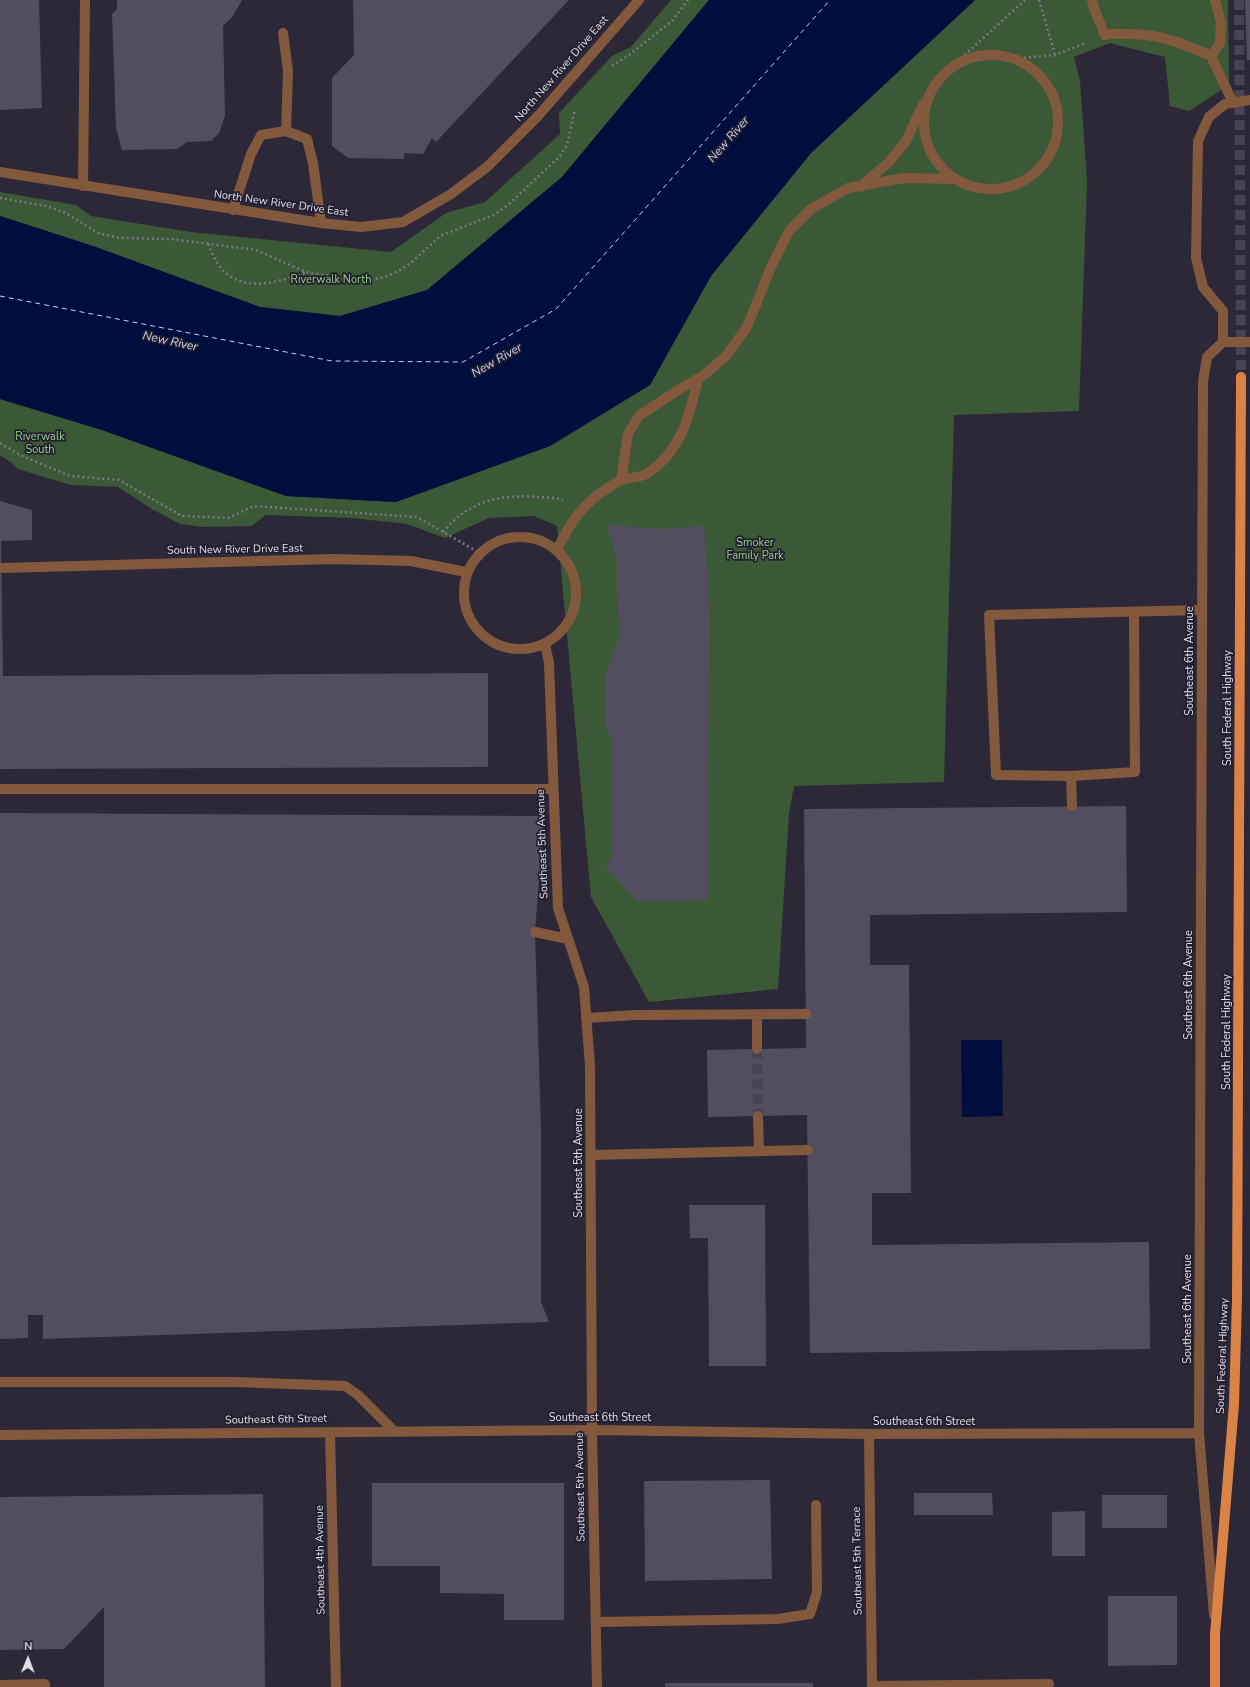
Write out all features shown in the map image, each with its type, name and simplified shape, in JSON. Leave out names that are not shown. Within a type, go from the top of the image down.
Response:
[{"type":"main road","name":"South Federal Highway","points":[[1215,1687],[1215,1634],[1234,1404],[1237,1299],[1241,376]]},
{"type":"street","points":[[83,186],[85,0]]},
{"type":"street","name":"North New River Drive East","points":[[0,172],[321,223],[361,227],[403,222],[451,194],[488,167],[538,116],[639,0]]},
{"type":"street","points":[[1092,0],[1095,11],[1106,35],[1135,34],[1166,38],[1212,56],[1233,103]]},
{"type":"street","points":[[1212,56],[1220,42],[1221,22],[1216,0]]},
{"type":"street","points":[[283,33],[288,71],[286,131]]},
{"type":"street","points":[[860,187],[889,162],[906,141],[926,98],[946,72],[965,60],[986,55],[1014,59],[1028,66],[1045,81],[1055,100],[1059,122],[1055,144],[1044,163],[1028,178],[1008,187],[985,189],[963,183],[944,171],[931,153],[924,131],[926,98]]},
{"type":"street","points":[[1250,100],[1225,104],[1210,118],[1198,141],[1196,258],[1203,287],[1223,311],[1222,342],[1250,342]]},
{"type":"street","points":[[233,210],[251,154],[261,136],[286,131],[307,139],[313,163],[321,223]]},
{"type":"street","points":[[621,480],[628,434],[639,416],[678,390],[698,379],[726,356],[747,327],[771,267],[789,230],[811,208],[848,188],[904,178],[956,179]]},
{"type":"street","name":"Southeast 6th Avenue","points":[[1215,1634],[1199,1433],[1203,382],[1207,357],[1222,342]]},
{"type":"street","points":[[557,550],[575,517],[596,495],[621,480],[646,475],[661,463],[677,445],[687,420],[698,379]]},
{"type":"street","points":[[523,536],[541,540],[557,550],[568,562],[575,579],[577,596],[572,615],[561,632],[545,644],[526,649],[507,648],[488,640],[474,627],[465,609],[463,589],[466,572],[476,557],[489,545],[505,538],[523,536]]},
{"type":"street","name":"South New River Drive East","points":[[2,568],[333,559],[411,561],[466,572]]},
{"type":"street","points":[[1134,612],[1135,772],[1070,776],[996,776],[988,615],[1202,610]]},
{"type":"street","name":"Southeast 5th Avenue","points":[[545,644],[549,663],[558,908],[584,987],[590,1066],[592,1430],[597,1687]]},
{"type":"street","points":[[1070,776],[1072,806]]},
{"type":"street","points":[[0,789],[553,788]]},
{"type":"street","points":[[535,932],[568,939]]},
{"type":"street","points":[[586,1018],[806,1014]]},
{"type":"street","points":[[757,1015],[757,1049]]},
{"type":"street","points":[[758,1116],[759,1151]]},
{"type":"street","points":[[591,1155],[808,1150]]},
{"type":"street","points":[[0,1382],[235,1382],[345,1386],[358,1395],[394,1431]]},
{"type":"street","name":"Southeast 6th Street","points":[[0,1435],[592,1430],[869,1434],[1199,1433]]},
{"type":"street","name":"Southeast 4th Avenue","points":[[330,1432],[336,1687]]},
{"type":"street","name":"Southeast 5th Terrace","points":[[869,1434],[872,1686]]},
{"type":"street","points":[[596,1622],[778,1619],[810,1614],[816,1592],[816,1505]]},
{"type":"street","points":[[0,1685],[45,1684],[45,1687]]},
{"type":"street","points":[[872,1686],[1049,1684]]},
{"type":"path","points":[[609,67],[629,55],[672,21],[688,0]]},
{"type":"path","points":[[946,72],[1025,0]]},
{"type":"path","points":[[1039,0],[1055,55]]},
{"type":"path","points":[[1014,59],[1055,55],[1106,35]]},
{"type":"path","points":[[0,198],[46,206],[66,213],[98,233],[119,238],[171,239],[256,250],[306,272],[351,279],[370,280],[385,277],[412,262],[440,236],[494,215],[508,205],[560,156],[567,145],[574,110],[579,104]]},
{"type":"path","points":[[207,243],[220,267],[229,276],[240,282],[251,284],[265,283],[306,272]]},
{"type":"path","points":[[0,443],[20,455],[70,476],[119,480],[182,516],[228,518],[254,506],[417,516],[480,553]]},
{"type":"path","points":[[443,532],[468,509],[490,500],[522,496],[560,499],[584,507]]},
{"type":"green space","name":"Riverwalk North","points":[[671,0],[709,0],[562,177],[427,290],[340,316],[260,307],[93,246],[0,216],[0,192],[76,205],[91,216],[191,232],[391,252],[446,213],[485,202],[560,134],[559,113],[612,56],[631,47]]},
{"type":"green space","name":"Smoker Family Park","points":[[975,0],[1228,0],[1229,85],[1189,111],[1170,106],[1165,57],[1110,43],[1074,57],[1080,81],[1087,182],[1079,411],[954,415],[944,782],[794,786],[789,813],[778,989],[649,1002],[591,897],[557,526],[534,516],[489,518],[445,538],[407,524],[352,518],[266,515],[251,526],[204,527],[180,524],[152,509],[118,487],[71,485],[18,469],[0,455],[0,399],[102,430],[286,496],[396,502],[550,446],[650,385],[711,276],[811,153]]},
{"type":"water","name":"New River","points":[[709,0],[975,0],[811,153],[711,276],[650,385],[550,446],[396,502],[286,496],[102,430],[0,399],[0,216],[93,246],[260,307],[340,316],[427,290],[562,177]]},
{"type":"water","points":[[961,1040],[1002,1040],[1003,1116],[962,1117]]},
{"type":"building","points":[[0,0],[39,0],[42,108],[0,110]]},
{"type":"building","points":[[117,0],[242,0],[233,16],[223,26],[225,116],[219,133],[211,141],[187,142],[177,149],[122,150],[116,128],[112,14],[117,9]]},
{"type":"building","points":[[353,0],[569,0],[436,142],[432,138],[423,154],[404,153],[404,159],[348,158],[332,146],[332,78],[354,55]]},
{"type":"building","points":[[1245,0],[1250,0],[1250,60],[1247,60]]},
{"type":"building","points":[[0,501],[32,510],[32,540],[1,541],[3,676],[488,673],[488,767],[0,769]]},
{"type":"building","points":[[607,525],[661,529],[704,526],[710,619],[707,900],[637,901],[605,866],[612,858],[612,738],[606,729],[606,672],[620,636],[617,595],[617,560]]},
{"type":"building","points":[[1126,806],[1127,912],[870,915],[870,965],[909,965],[911,1193],[872,1193],[872,1245],[1149,1242],[1150,1349],[810,1353],[807,1115],[708,1117],[707,1050],[806,1048],[804,809]]},
{"type":"building","points":[[0,813],[544,816],[535,932],[541,1129],[541,1302],[549,1322],[43,1339],[43,1315],[28,1315],[28,1338],[0,1339]]},
{"type":"building","points":[[689,1205],[765,1205],[766,1366],[709,1366],[708,1238],[690,1238]]},
{"type":"building","points":[[770,1480],[772,1579],[645,1581],[644,1481]]},
{"type":"building","points":[[372,1483],[564,1483],[564,1620],[504,1620],[504,1594],[440,1593],[440,1566],[372,1566]]},
{"type":"building","points":[[914,1493],[992,1493],[993,1515],[914,1515]]},
{"type":"building","points":[[263,1494],[265,1687],[104,1687],[104,1607],[64,1649],[0,1650],[0,1497]]},
{"type":"building","points":[[1102,1495],[1167,1495],[1167,1528],[1102,1528]]},
{"type":"building","points":[[1085,1511],[1085,1556],[1052,1556],[1052,1512]]},
{"type":"building","points":[[1108,1596],[1177,1596],[1177,1665],[1108,1666]]},
{"type":"building","points":[[665,1683],[813,1683],[813,1687],[665,1687]]},
{"type":"ferry route","points":[[0,296],[332,361],[463,362],[556,309],[830,0]]},
{"type":"tunnel","points":[[1239,0],[1241,377]]},
{"type":"tunnel","points":[[757,1049],[758,1116]]},
{"type":"park label","name":"Riverwalk South","points":[[40,443]]}]
